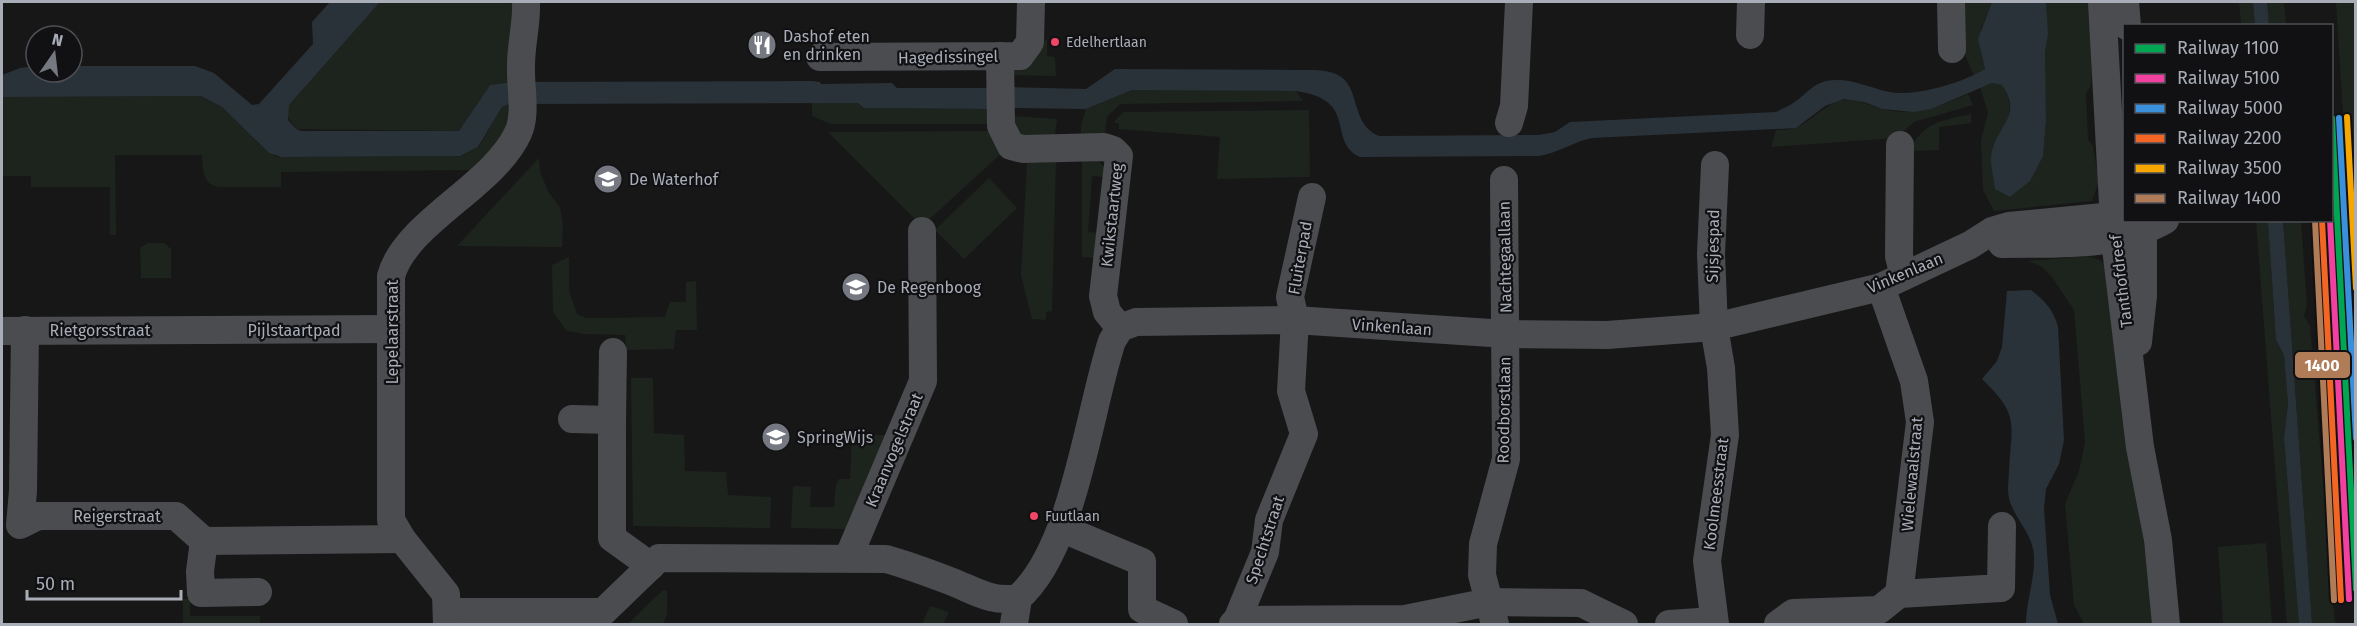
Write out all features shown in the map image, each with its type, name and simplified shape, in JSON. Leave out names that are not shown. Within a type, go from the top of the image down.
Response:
[{"type":"street","name":"Lepelaarstraat","points":[[447,618],[446,594],[402,539],[391,520],[390,288],[394,263],[422,232],[458,201],[511,146],[519,131],[526,2]]},
{"type":"street","name":"Hagedissingel","points":[[819,57],[1000,64],[1020,56],[1030,42],[1031,2]]},
{"type":"street","points":[[1509,123],[1514,106],[1518,2]]},
{"type":"street","points":[[1750,35],[1751,2]]},
{"type":"street","points":[[1951,2],[1952,49]]},
{"type":"street","name":"Tanthofdreef","points":[[2102,2],[2123,148]]},
{"type":"street","points":[[2125,2],[2127,24]]},
{"type":"street","name":"Kwikstaartweg","points":[[1000,64],[1001,119],[1005,136],[1011,146],[1023,149],[1104,147],[1113,150],[1119,156],[1103,296],[1107,312],[1120,328]]},
{"type":"street","name":"Wielewaalstraat","points":[[1899,594],[1920,422],[1914,381],[1893,282],[1899,256],[1900,145]]},
{"type":"street","name":"Sijsjespad","points":[[1713,327],[1711,254],[1715,165]]},
{"type":"street","name":"Nachtegaallaan","points":[[1504,180],[1506,334]]},
{"type":"street","name":"Fluiterpad","points":[[1295,320],[1290,297],[1312,197]]},
{"type":"street","name":"Tanthofdreef","points":[[2134,224],[2143,296],[2134,380],[2140,447],[2158,540],[2166,624]]},
{"type":"street","name":"Vinkenlaan","points":[[1120,328],[1136,322],[1173,320],[1295,320],[1506,334],[1606,335],[1713,327],[1893,282],[1970,245],[1992,231],[2008,226],[2134,224]]},
{"type":"street","name":"Kraanvogelstraat","points":[[848,558],[923,381],[922,231]]},
{"type":"street","name":"Spechtstraat","points":[[1235,622],[1265,552],[1269,520],[1304,434],[1291,391],[1295,320]]},
{"type":"street","name":"Koolmeesstraat","points":[[1713,327],[1721,368],[1725,435],[1707,561],[1715,624]]},
{"type":"street","points":[[447,618],[603,612],[658,558],[886,559],[924,571],[997,600],[1016,611],[1063,529],[1099,383],[1112,341],[1120,328]]},
{"type":"street","name":"Pijlstaartpad","points":[[199,330],[390,329]]},
{"type":"street","name":"Rietgorsstraat","points":[[13,330],[199,330]]},
{"type":"street","name":"Reigerstraat","points":[[11,525],[23,491],[13,330]]},
{"type":"street","name":"Roodborstlaan","points":[[1492,613],[1482,575],[1483,544],[1506,459],[1506,334]]},
{"type":"street","points":[[613,351],[612,537],[651,566]]},
{"type":"street","points":[[572,419],[612,420]]},
{"type":"street","name":"Reigerstraat","points":[[11,525],[38,516],[176,516],[204,541]]},
{"type":"street","points":[[1778,624],[1793,613],[1879,610],[1899,594],[2001,588],[2002,526]]},
{"type":"street","points":[[1063,529],[1142,562],[1142,609],[1174,624]]},
{"type":"street","points":[[258,592],[201,593],[201,551],[204,541],[402,539]]},
{"type":"street","points":[[1235,622],[1405,619],[1492,613],[1581,603],[1624,624]]},
{"type":"street","points":[[1670,624],[1699,622],[1705,624]]},
{"type":"shaded area","points":[[330,2],[380,2],[289,105],[288,120],[296,129],[302,131],[459,131],[490,85],[511,82],[812,81],[821,84],[892,83],[897,88],[989,88],[990,109],[864,108],[858,103],[509,104],[502,107],[478,147],[460,156],[281,157],[269,153],[222,107],[201,96],[2,97],[2,75],[20,68],[24,68],[24,84],[84,84],[84,66],[195,66],[214,73],[252,105],[259,104],[313,44],[312,22]]},
{"type":"shaded area","points":[[380,2],[512,2],[511,82],[490,85],[459,131],[296,129],[287,116],[289,105]]},
{"type":"shaded area","points":[[1962,2],[1992,2],[1981,29],[1981,53],[1985,69],[1974,76],[1962,47]]},
{"type":"shaded area","points":[[1992,2],[2046,2],[2048,34],[2045,52],[2046,121],[2043,156],[2030,181],[2010,197],[1995,189],[1991,160],[1996,141],[2008,119],[2010,104],[2002,85],[1992,83],[1931,109],[1914,112],[1882,109],[1864,102],[1844,99],[1825,106],[1796,128],[1592,138],[1539,156],[1360,157],[1350,150],[1335,112],[1328,103],[1316,96],[1296,91],[1132,90],[1086,109],[1010,108],[1010,87],[1086,89],[1115,69],[1308,70],[1332,72],[1344,79],[1353,95],[1363,123],[1379,136],[1539,135],[1555,132],[1570,122],[1776,112],[1794,103],[1821,82],[1843,80],[1900,93],[1938,88],[1985,69],[1978,39]]},
{"type":"shaded area","points":[[2046,2],[2093,2],[2091,86],[2086,93],[2088,140],[2093,146],[2099,181],[2092,201],[1994,211],[1983,190],[1981,140],[1988,113],[1980,87],[1992,83],[2002,85],[2007,94],[2008,119],[1992,152],[2010,197],[2034,171],[2041,156],[2044,140]]},
{"type":"shaded area","points":[[2239,2],[2253,2],[2255,24],[2241,24]]},
{"type":"shaded area","points":[[2253,2],[2267,2],[2269,24],[2255,24]]},
{"type":"shaded area","points":[[2267,2],[2284,2],[2286,24],[2269,24]]},
{"type":"shaded area","points":[[2336,2],[2356,2],[2355,447],[2351,242]]},
{"type":"shaded area","points":[[1047,38],[1047,56],[1055,57],[1056,76],[1010,75],[1016,64],[1027,64]]},
{"type":"shaded area","points":[[1132,90],[1296,91],[1303,101],[1120,104],[1107,117],[1104,141],[1081,142],[1081,125],[1086,109]]},
{"type":"shaded area","points":[[1968,94],[1973,105],[1914,122],[1896,138],[1771,147],[1776,130],[1800,126],[1835,102],[1842,100],[1863,102],[1882,109],[1905,112],[1937,106]]},
{"type":"shaded area","points":[[201,96],[222,107],[269,153],[277,157],[460,156],[479,147],[502,107],[509,104],[512,118],[478,170],[281,172],[281,187],[221,187],[210,184],[207,180],[203,171],[202,155],[115,155],[116,235],[110,235],[110,187],[31,187],[31,176],[2,176],[3,97]]},
{"type":"shaded area","points":[[812,103],[858,103],[864,108],[990,109],[990,124],[831,124],[812,116]]},
{"type":"shaded area","points":[[1309,110],[1310,177],[1217,179],[1220,137],[1119,129],[1119,124],[1114,122],[1123,112]]},
{"type":"shaded area","points":[[1971,114],[1971,123],[1939,127],[1939,150],[1910,151],[1915,141],[1927,128],[1942,121]]},
{"type":"shaded area","points":[[1011,116],[1057,119],[1054,142],[1023,142]]},
{"type":"shaded area","points":[[991,131],[1005,150],[922,226],[828,132]]},
{"type":"shaded area","points":[[539,158],[540,172],[549,193],[560,207],[563,225],[562,247],[457,246]]},
{"type":"shaded area","points":[[1098,160],[1104,167],[1104,177],[1092,176],[1088,232],[1100,233],[1099,258],[1082,257],[1082,161]]},
{"type":"shaded area","points":[[1056,162],[1052,311],[1046,312],[1046,320],[1032,319],[1021,275],[1027,163]]},
{"type":"shaded area","points":[[989,178],[1017,208],[964,259],[935,230]]},
{"type":"shaded area","points":[[2256,222],[2268,222],[2276,340],[2284,355],[2288,404],[2284,438],[2299,624],[2287,624]]},
{"type":"shaded area","points":[[2268,222],[2283,222],[2312,624],[2299,624],[2284,438],[2288,404],[2284,355],[2276,340]]},
{"type":"shaded area","points":[[2283,222],[2301,222],[2307,306],[2304,316],[2310,326],[2335,624],[2312,624]]},
{"type":"shaded area","points":[[148,243],[164,243],[171,249],[171,278],[141,278],[140,248]]},
{"type":"shaded area","points":[[2087,256],[2100,260],[2109,268],[2154,624],[2084,624],[2074,605],[2065,504],[2079,471],[2085,442],[2074,310],[2052,277],[2041,266],[2028,261]]},
{"type":"shaded area","points":[[569,257],[569,291],[577,314],[587,318],[665,317],[670,302],[686,302],[686,282],[696,281],[697,330],[676,330],[674,349],[626,350],[625,335],[584,334],[567,331],[553,312],[552,265]]},
{"type":"shaded area","points":[[2031,290],[2048,306],[2058,327],[2064,440],[2059,464],[2046,489],[2044,508],[2050,595],[2058,624],[2026,624],[2034,556],[2027,533],[2011,506],[2009,498],[2012,429],[2008,411],[1982,379],[1997,361],[2002,347],[2007,291]]},
{"type":"shaded area","points":[[631,378],[653,378],[654,433],[684,435],[685,471],[726,472],[728,495],[771,497],[770,528],[633,526]]},
{"type":"shaded area","points":[[852,435],[886,435],[845,529],[791,528],[793,486],[811,487],[810,507],[834,507],[836,485],[839,479],[850,479]]},
{"type":"shaded area","points":[[2266,543],[2272,624],[2223,624],[2218,547]]},
{"type":"shaded area","points":[[663,590],[667,591],[667,614],[663,624],[628,624]]},
{"type":"shaded area","points":[[183,599],[190,599],[190,616],[260,616],[260,624],[183,624]]},
{"type":"shaded area","points":[[930,606],[949,612],[943,624],[922,624]]},
{"type":"rail line","name":"3500","points":[[2347,117],[2356,288]]},
{"type":"rail line","name":"5000","points":[[2339,118],[2356,438]]},
{"type":"rail line","name":"1100","points":[[2333,138],[2356,589]]},
{"type":"rail line","name":"1400","points":[[2315,222],[2334,600]]},
{"type":"rail line","name":"2200","points":[[2322,222],[2341,600]]},
{"type":"rail line","name":"5100","points":[[2330,222],[2349,599]]},
{"type":"place","name":"Edelhertlaan","points":[[1055,42]]},
{"type":"place","name":"Dashof eten en drinken","points":[[762,45]]},
{"type":"place","name":"De Waterhof","points":[[608,179]]},
{"type":"place","name":"De Regenboog","points":[[856,287]]},
{"type":"place","name":"SpringWijs","points":[[776,437]]},
{"type":"place","name":"Fuutlaan","points":[[1034,516]]}]
